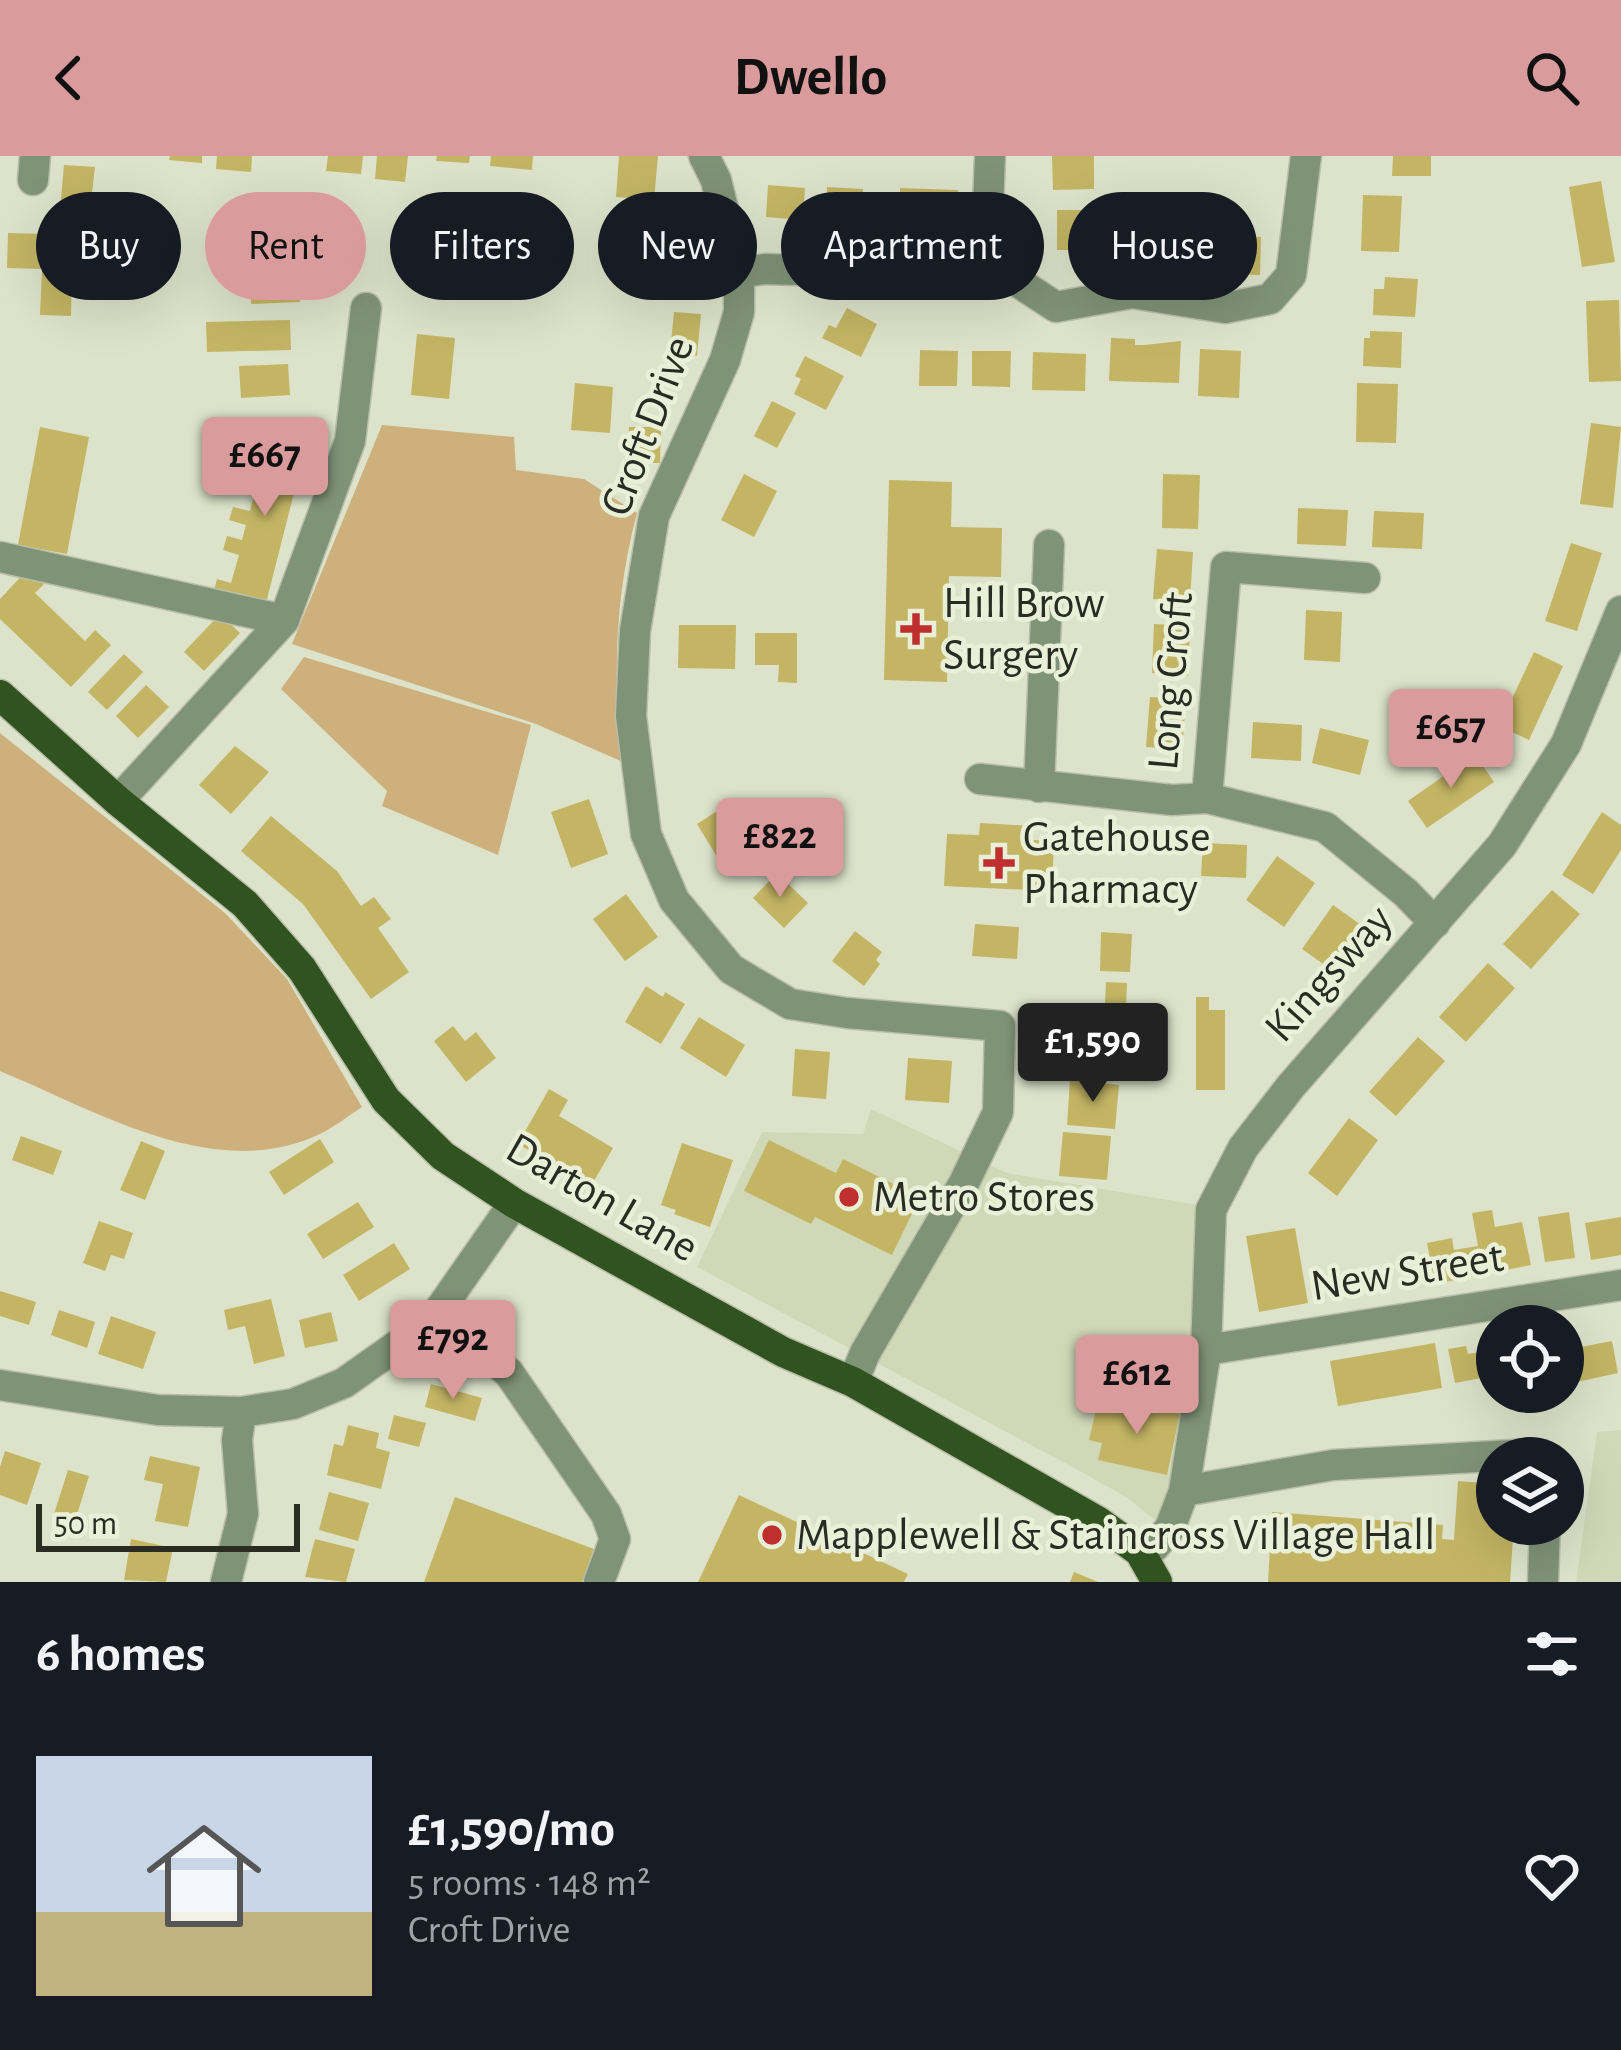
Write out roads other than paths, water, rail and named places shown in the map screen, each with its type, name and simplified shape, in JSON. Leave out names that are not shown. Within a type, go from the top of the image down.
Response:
[{"type":"main road","name":"Darton Lane","points":[[0,695],[118,801],[245,904],[302,969],[386,1100],[443,1156],[514,1203],[783,1352],[853,1382],[1099,1522],[1140,1552]]},
{"type":"main road","points":[[1140,1552],[1157,1582]]},
{"type":"street","name":"Croft Drive","points":[[704,156],[719,192]]},
{"type":"street","points":[[989,192],[990,156]]},
{"type":"street","points":[[1044,300],[1056,308],[1132,293],[1226,308],[1270,299],[1291,274],[1306,156]]},
{"type":"street","name":"Croft Drive","points":[[739,300],[724,360],[654,516],[635,631],[632,716],[646,834],[674,900],[731,969],[790,1004],[1000,1026],[998,1112],[964,1184],[865,1353],[853,1382]]},
{"type":"street","points":[[118,801],[284,620],[350,441],[366,308]]},
{"type":"street","points":[[1040,787],[1049,545]]},
{"type":"street","points":[[0,557],[284,620]]},
{"type":"street","name":"Long Croft","points":[[1207,798],[1226,567],[1365,578]]},
{"type":"street","name":"Kingsway","points":[[1140,1552],[1154,1547],[1170,1528],[1184,1491],[1207,1350],[1211,1210],[1243,1148],[1291,1086],[1502,845],[1566,745],[1621,611]]},
{"type":"street","name":"Long Croft","points":[[980,779],[1172,800],[1207,798],[1325,827],[1435,923]]},
{"type":"street","points":[[0,1385],[158,1410],[241,1412],[293,1404],[344,1383],[419,1330],[438,1312],[514,1203]]},
{"type":"street","name":"New Street","points":[[1207,1350],[1621,1285]]},
{"type":"street","points":[[438,1312],[509,1373],[606,1514],[615,1539],[599,1582]]},
{"type":"street","points":[[226,1582],[242,1514],[237,1440],[241,1412]]},
{"type":"street","points":[[1184,1491],[1333,1465],[1476,1457]]},
{"type":"street","points":[[1543,1582],[1544,1545]]},
{"type":"place","name":"Hill Brow Surgery","points":[[916,629]]},
{"type":"place","name":"Gatehouse Pharmacy","points":[[999,863]]},
{"type":"place","name":"Metro Stores","points":[[849,1197]]},
{"type":"place","name":"Mapplewell & Staincross Village Hall","points":[[772,1535]]}]
